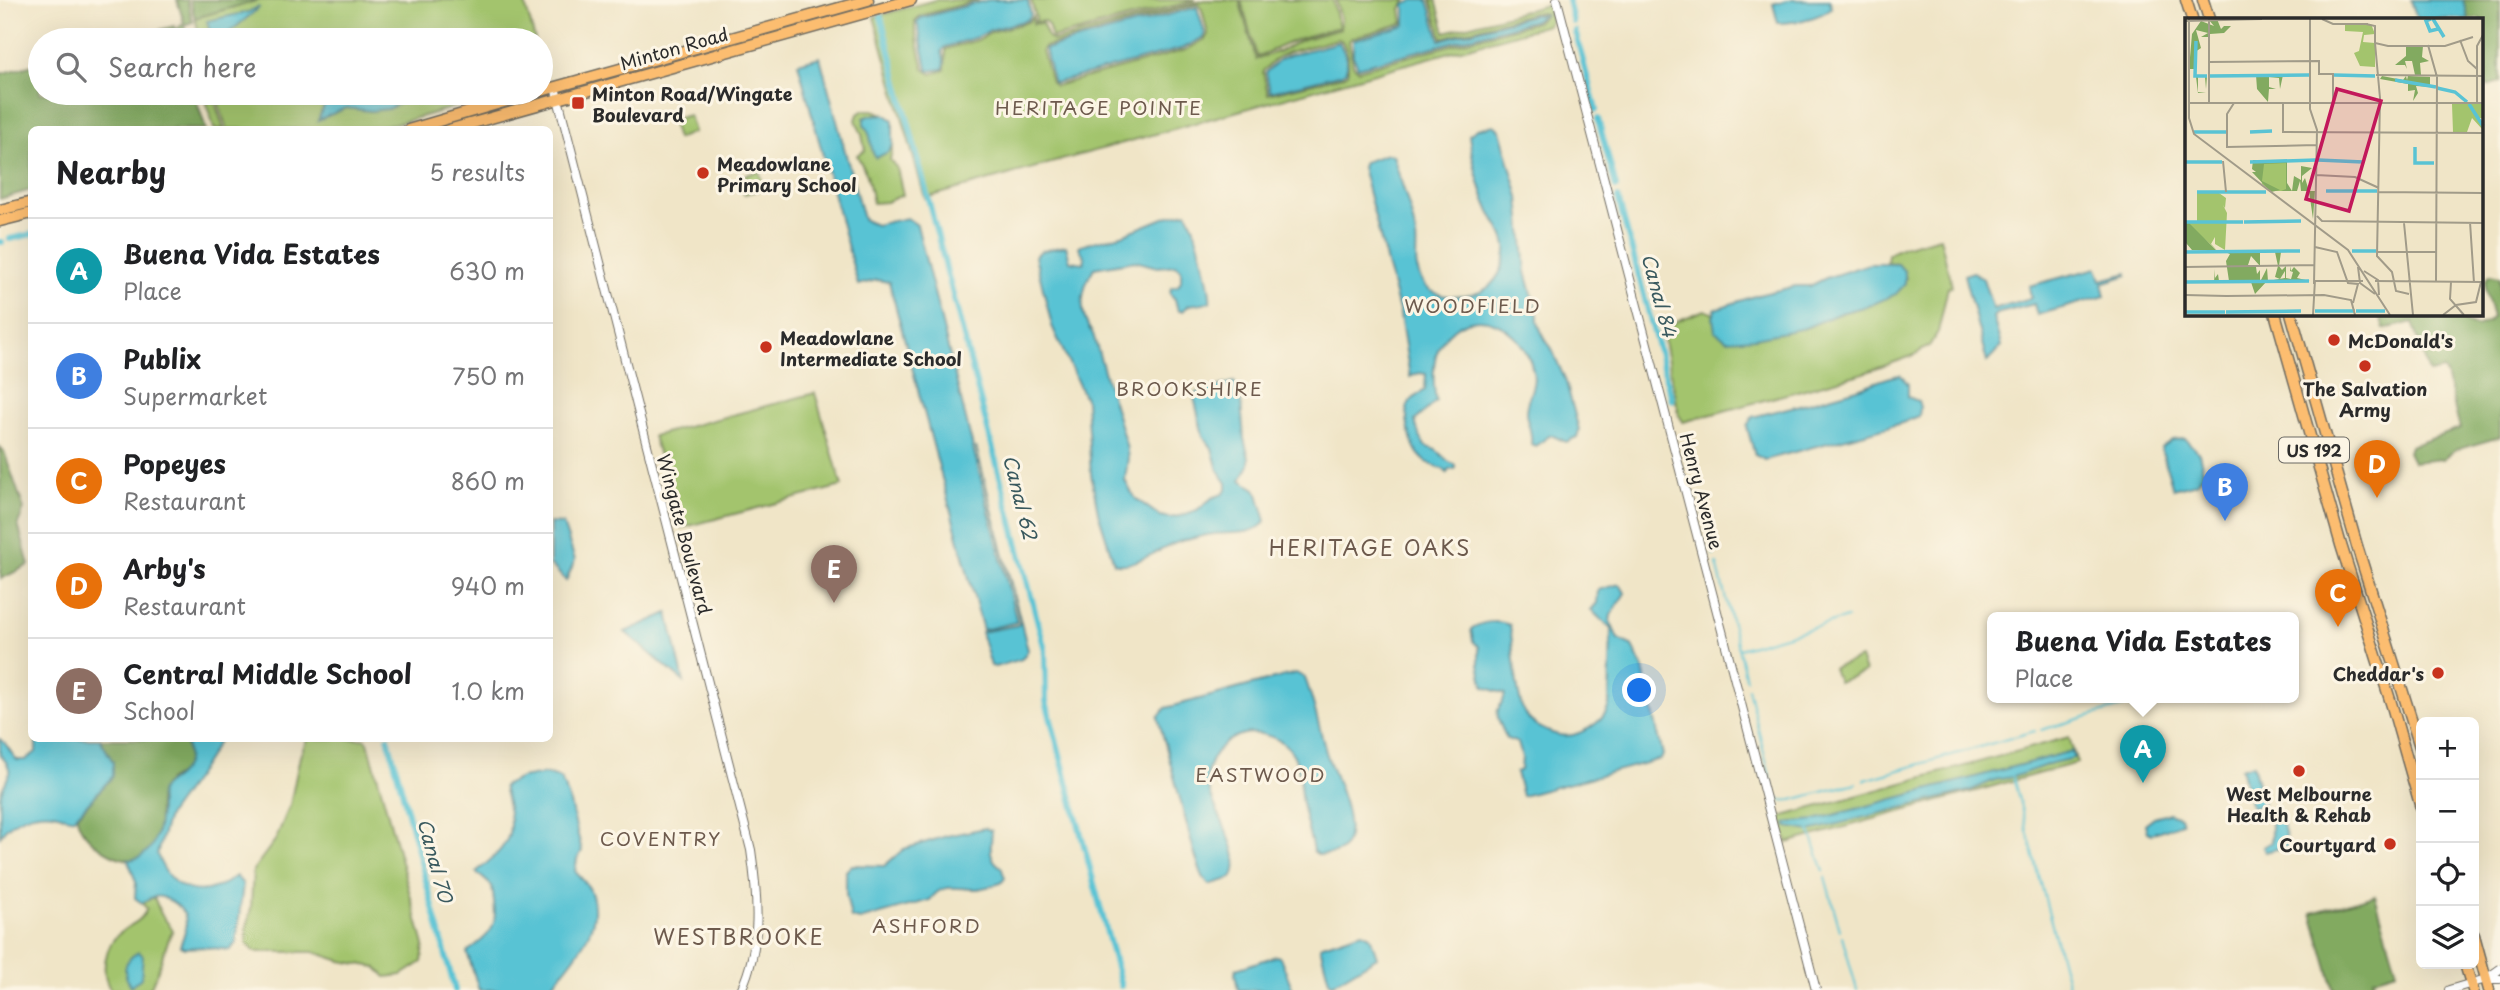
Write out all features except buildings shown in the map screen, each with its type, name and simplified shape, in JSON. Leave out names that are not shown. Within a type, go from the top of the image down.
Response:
[{"type":"main road","name":"Minton Road","points":[[553,93],[867,0]]},
{"type":"main road","name":"Minton Road","points":[[553,92],[911,0]]},
{"type":"main road","points":[[2186,0],[2192,18]]},
{"type":"main road","points":[[2203,0],[2208,18]]},
{"type":"main road","points":[[422,126],[493,105]]},
{"type":"main road","name":"Minton Road","points":[[458,126],[519,105]]},
{"type":"main road","points":[[0,210],[28,203]]},
{"type":"main road","points":[[0,221],[28,213]]},
{"type":"main road","name":"US 192","points":[[2276,315],[2372,646],[2407,759],[2416,771]]},
{"type":"main road","name":"US 192","points":[[2293,319],[2357,546],[2416,734]]},
{"type":"main road","points":[[2288,361],[2295,362],[2310,379]]},
{"type":"main road","points":[[2366,626],[2376,639],[2389,644]]},
{"type":"main road","points":[[2372,646],[2386,653],[2396,668]]},
{"type":"main road","points":[[2479,952],[2488,984]]},
{"type":"main road","points":[[2467,969],[2472,987]]},
{"type":"street","name":"Henry Avenue","points":[[1557,0],[1816,990]]},
{"type":"street","name":"Wingate Boulevard","points":[[556,92],[751,850],[758,897],[755,946],[741,990]]},
{"type":"street","points":[[2488,984],[2500,969]]},
{"type":"street","points":[[2449,990],[2488,984],[2500,979]]},
{"type":"green space","points":[[177,0],[187,0],[193,22],[184,25],[185,28],[178,28],[184,23]]},
{"type":"green space","points":[[190,0],[259,0],[195,18]]},
{"type":"green space","points":[[259,0],[524,0],[532,28],[197,28],[195,18]]},
{"type":"green space","points":[[935,0],[979,0],[920,16],[915,21],[924,69],[932,74],[945,70],[946,49],[1028,22],[1033,17],[1033,24],[1042,23],[1049,39],[1053,41],[1205,0],[1239,0],[1256,59],[1301,40],[1340,29],[1341,20],[1336,0],[1407,0],[1401,9],[1403,23],[1349,41],[1353,65],[1358,70],[1536,22],[1545,15],[1533,13],[1442,38],[1431,0],[1436,0],[1445,32],[1547,5],[1551,18],[1548,25],[925,198],[874,17]],"holes":[[[1198,4],[1208,34],[1205,39],[1186,50],[1055,86],[1051,82],[1042,50],[1044,47]],[[1338,39],[1342,41],[1348,55],[1348,73],[1268,94],[1263,71],[1278,57]]]},
{"type":"green space","points":[[1031,0],[1196,0],[1052,38],[1044,21],[1035,22]]},
{"type":"green space","points":[[1241,0],[1333,0],[1339,27],[1300,38],[1257,57]]},
{"type":"green space","points":[[2463,0],[2500,0],[2500,82],[2487,86],[2482,68],[2482,18],[2468,18]]},
{"type":"green space","points":[[28,66],[28,105],[198,105],[205,126],[28,126],[28,191],[0,199],[0,74]]},
{"type":"green space","points":[[207,105],[216,105],[223,126],[213,126]]},
{"type":"green space","points":[[219,105],[462,105],[383,126],[226,126]]},
{"type":"green space","points":[[864,110],[884,114],[864,118],[864,124],[879,156],[893,145],[890,160],[897,168],[903,195],[886,202],[873,203],[867,175],[857,155],[865,150],[856,120],[858,114]]},
{"type":"green space","points":[[689,115],[694,132],[677,139],[671,120]]},
{"type":"green space","points":[[759,171],[764,189],[744,194],[740,177]]},
{"type":"green space","points":[[1940,237],[1952,286],[1948,287],[1938,332],[1929,346],[1912,356],[1864,373],[1683,422],[1679,415],[1662,332],[1679,320],[1705,310],[1714,314],[1713,319],[1786,331],[1805,328],[1840,313],[1871,305],[1906,278],[1898,264],[1887,263],[1888,254]]},
{"type":"green space","points":[[2490,275],[2500,277],[2500,437],[2455,450],[2443,459],[2413,462],[2408,452],[2410,446],[2460,429],[2446,375],[2443,370],[2429,373],[2413,322],[2384,329],[2380,315],[2461,315],[2466,323],[2476,327],[2493,317],[2485,289],[2486,279]]},
{"type":"green space","points":[[815,393],[842,486],[681,528],[653,436]]},
{"type":"green space","points":[[0,447],[4,451],[24,509],[18,524],[28,561],[28,566],[1,579]]},
{"type":"green space","points":[[1860,658],[1865,672],[1838,682],[1833,668]]},
{"type":"green space","points":[[2069,737],[2077,763],[1787,843],[1780,817]]},
{"type":"green space","points":[[102,742],[186,742],[188,753],[185,769],[165,784],[161,791],[156,838],[146,853],[138,859],[129,860],[110,854],[91,840],[79,824],[77,816],[113,776],[113,762]]},
{"type":"green space","points":[[306,742],[368,742],[424,945],[422,962],[402,975],[386,977],[376,967],[341,961],[314,952],[255,952],[247,944],[253,870],[276,839],[290,805],[300,756]]},
{"type":"green space","points":[[2375,895],[2397,971],[2373,978],[2376,990],[2334,990],[2312,913]]},
{"type":"green space","points":[[154,897],[161,914],[173,930],[153,983],[149,990],[111,990],[105,976],[105,968],[111,944],[115,937],[144,914],[147,909],[142,903]]},
{"type":"water","points":[[988,0],[1028,0],[1031,15],[1027,20],[945,47],[942,51],[945,64],[943,69],[929,71],[917,22],[921,18]]},
{"type":"water","points":[[1414,0],[1428,0],[1440,40],[1533,15],[1543,15],[1535,20],[1358,67],[1353,56],[1353,40],[1405,25],[1405,5]]},
{"type":"water","points":[[1787,0],[1830,0],[1831,8],[1806,19],[1778,23],[1773,4]]},
{"type":"water","points":[[2411,0],[2463,0],[2468,18],[2417,18]]},
{"type":"water","points":[[1197,7],[1205,34],[1184,48],[1053,82],[1045,49]]},
{"type":"water","points":[[259,8],[235,28],[209,28],[207,21]]},
{"type":"water","points":[[1339,42],[1346,56],[1346,71],[1342,74],[1270,92],[1266,72],[1280,59]]},
{"type":"water","points":[[820,57],[863,219],[875,225],[907,218],[917,225],[1017,622],[983,630],[889,282],[877,280],[858,285],[798,63]]},
{"type":"water","points":[[325,105],[396,105],[371,111],[346,108],[318,120]]},
{"type":"water","points":[[884,114],[893,120],[893,145],[888,152],[876,158],[864,118]]},
{"type":"water","points":[[1494,125],[1500,130],[1519,197],[1526,272],[1538,324],[1566,382],[1579,430],[1577,437],[1566,442],[1551,435],[1535,446],[1531,444],[1526,413],[1534,376],[1528,355],[1508,331],[1495,323],[1482,320],[1468,322],[1454,329],[1438,349],[1434,371],[1436,401],[1415,421],[1425,446],[1436,450],[1455,465],[1455,469],[1447,473],[1421,457],[1410,435],[1408,406],[1413,398],[1425,390],[1426,374],[1419,373],[1410,377],[1400,314],[1362,167],[1364,162],[1387,154],[1393,155],[1412,216],[1416,237],[1416,265],[1423,283],[1436,293],[1444,295],[1463,296],[1480,292],[1499,275],[1504,264],[1506,246],[1480,185],[1469,135],[1477,129]]},
{"type":"water","points":[[1186,212],[1202,256],[1210,302],[1189,305],[1183,311],[1178,311],[1175,299],[1170,294],[1171,288],[1178,286],[1181,281],[1181,269],[1176,265],[1157,267],[1135,261],[1094,268],[1086,284],[1083,309],[1126,445],[1128,458],[1125,480],[1136,499],[1160,516],[1170,518],[1197,510],[1212,498],[1223,494],[1227,483],[1218,470],[1212,448],[1203,436],[1194,397],[1196,393],[1234,382],[1240,390],[1244,439],[1249,458],[1249,465],[1241,480],[1255,489],[1266,521],[1249,531],[1202,536],[1181,541],[1129,563],[1114,563],[1098,512],[1091,474],[1086,401],[1052,326],[1035,256],[1041,251],[1066,246],[1070,261],[1084,263],[1080,245],[1122,235]]},
{"type":"water","points":[[1869,264],[1898,264],[1905,272],[1905,284],[1896,294],[1871,305],[1840,313],[1805,328],[1755,338],[1727,340],[1715,331],[1715,309],[1758,295],[1796,286],[1810,286]]},
{"type":"water","points":[[2097,268],[2101,280],[2128,275],[2102,283],[2105,296],[2037,315],[2034,304],[1996,314],[1993,317],[2001,346],[1987,362],[1964,275],[1973,272],[1983,279],[1993,309],[2031,298],[2029,286]]},
{"type":"water","points":[[1900,375],[1908,384],[1908,397],[1918,401],[1919,416],[1765,460],[1755,455],[1747,427],[1752,417],[1841,394]]},
{"type":"water","points":[[2185,439],[2199,453],[2204,474],[2196,483],[2173,489],[2161,448],[2172,440]]},
{"type":"water","points":[[976,447],[1028,650],[1022,659],[995,667],[991,666],[981,632],[1018,625],[1020,622]]},
{"type":"water","points":[[553,523],[563,524],[575,560],[566,581],[553,567]]},
{"type":"water","points":[[1620,584],[1625,593],[1610,621],[1618,639],[1631,645],[1642,665],[1663,755],[1661,759],[1522,796],[1516,772],[1521,770],[1522,757],[1518,743],[1507,739],[1498,716],[1505,694],[1484,687],[1479,665],[1479,647],[1473,641],[1471,629],[1490,622],[1510,625],[1517,686],[1526,716],[1551,733],[1575,735],[1597,722],[1609,705],[1611,629],[1591,610],[1597,603],[1598,590]]},
{"type":"water","points":[[668,613],[684,682],[625,632]]},
{"type":"water","points":[[1296,673],[1305,678],[1347,812],[1348,837],[1344,847],[1329,854],[1319,855],[1313,851],[1302,803],[1298,767],[1289,749],[1275,738],[1266,735],[1241,735],[1219,749],[1208,771],[1208,788],[1235,855],[1232,878],[1209,885],[1195,855],[1158,717],[1166,708]]},
{"type":"water","points":[[0,739],[17,760],[25,760],[36,752],[36,742],[102,742],[113,762],[113,776],[74,818],[50,813],[33,814],[11,824],[0,836],[0,796],[9,771],[0,755]]},
{"type":"water","points":[[185,742],[218,742],[168,816],[157,854],[171,878],[189,889],[212,889],[236,876],[243,884],[236,943],[230,950],[180,946],[186,924],[180,909],[162,897],[153,897],[142,903],[135,898],[136,882],[128,860],[145,853],[154,840],[159,822],[160,792],[163,786],[185,767]]},
{"type":"water","points":[[2072,751],[2074,758],[1995,780],[1969,791],[1810,831],[1787,827],[1786,823],[1815,820]]},
{"type":"water","points":[[2253,764],[2263,804],[2252,808],[2241,768]]},
{"type":"water","points":[[544,774],[560,778],[568,795],[582,851],[575,871],[589,888],[594,902],[590,930],[576,956],[548,990],[479,990],[467,952],[490,931],[495,909],[492,886],[476,872],[498,852],[509,835],[509,815],[503,786],[521,778]]},
{"type":"water","points":[[2168,813],[2180,817],[2182,823],[2151,834],[2147,832],[2145,824],[2154,817]]},
{"type":"water","points":[[2275,819],[2282,820],[2288,846],[2265,852],[2263,847],[2271,842],[2271,823]]},
{"type":"water","points":[[985,828],[992,831],[992,856],[1001,867],[1005,878],[1001,883],[979,889],[944,889],[930,900],[860,920],[851,918],[846,895],[846,871],[852,865],[884,866],[904,849]]},
{"type":"water","points":[[1362,932],[1370,936],[1377,957],[1332,984],[1320,946]]},
{"type":"water","points":[[139,952],[143,956],[141,978],[131,986],[126,976],[126,966],[130,958]]},
{"type":"water","points":[[1280,957],[1293,990],[1238,990],[1236,969]]},
{"type":"waterway","name":"Canal 84","points":[[1568,0],[1573,22]]},
{"type":"waterway","name":"Canal 62","points":[[881,17],[1045,650],[1046,701],[1121,986]]},
{"type":"waterway","name":"Canal 84","points":[[1575,31],[1596,110]]},
{"type":"waterway","name":"Canal 84","points":[[1598,119],[1616,187]]},
{"type":"waterway","name":"Canal 84","points":[[1618,198],[1672,400]]},
{"type":"waterway","points":[[10,239],[28,235]]},
{"type":"waterway","points":[[1703,509],[1714,555]]},
{"type":"waterway","points":[[1717,564],[1746,679]]},
{"type":"waterway","points":[[1739,649],[1847,618]]},
{"type":"waterway","points":[[1748,688],[1774,793],[1778,798],[1784,801],[1792,800],[1856,783]]},
{"type":"waterway","points":[[2041,730],[2134,703]]},
{"type":"waterway","points":[[1865,780],[2035,731]]},
{"type":"waterway","name":"Canal 70","points":[[389,742],[455,990]]},
{"type":"waterway","points":[[2013,777],[2069,990]]},
{"type":"waterway","points":[[1810,831],[1824,871]]},
{"type":"waterway","points":[[1825,877],[1840,930]]},
{"type":"waterway","points":[[1842,936],[1857,990]]},
{"type":"place","name":"Minton Road/Wingate Boulevard","points":[[578,103]]},
{"type":"place","name":"Meadowlane Primary School","points":[[703,173]]},
{"type":"place","name":"McDonald's","points":[[2334,340]]},
{"type":"place","name":"Meadowlane Intermediate School","points":[[766,347]]},
{"type":"place","name":"The Salvation Army","points":[[2365,366]]},
{"type":"place","name":"Arby's","points":[[2377,498]]},
{"type":"place","name":"Publix","points":[[2225,521]]},
{"type":"place","name":"Central Middle School","points":[[834,603]]},
{"type":"place","name":"Popeyes","points":[[2338,627]]},
{"type":"place","name":"Cheddar's","points":[[2438,673]]},
{"type":"place","name":"West Melbourne Health & Rehab","points":[[2299,771]]},
{"type":"place","name":"Buena Vida Estates","points":[[2143,783]]},
{"type":"place","name":"Courtyard","points":[[2390,844]]},
{"type":"district","name":"HERITAGE POINTE","points":[[1099,107]]},
{"type":"district","name":"WOODFIELD","points":[[1473,305]]},
{"type":"district","name":"BROOKSHIRE","points":[[1190,388]]},
{"type":"district","name":"HERITAGE OAKS","points":[[1370,547]]},
{"type":"district","name":"EASTWOOD","points":[[1261,774]]},
{"type":"district","name":"COVENTRY","points":[[661,838]]},
{"type":"district","name":"ASHFORD","points":[[927,925]]},
{"type":"district","name":"WESTBROOKE","points":[[739,936]]}]
